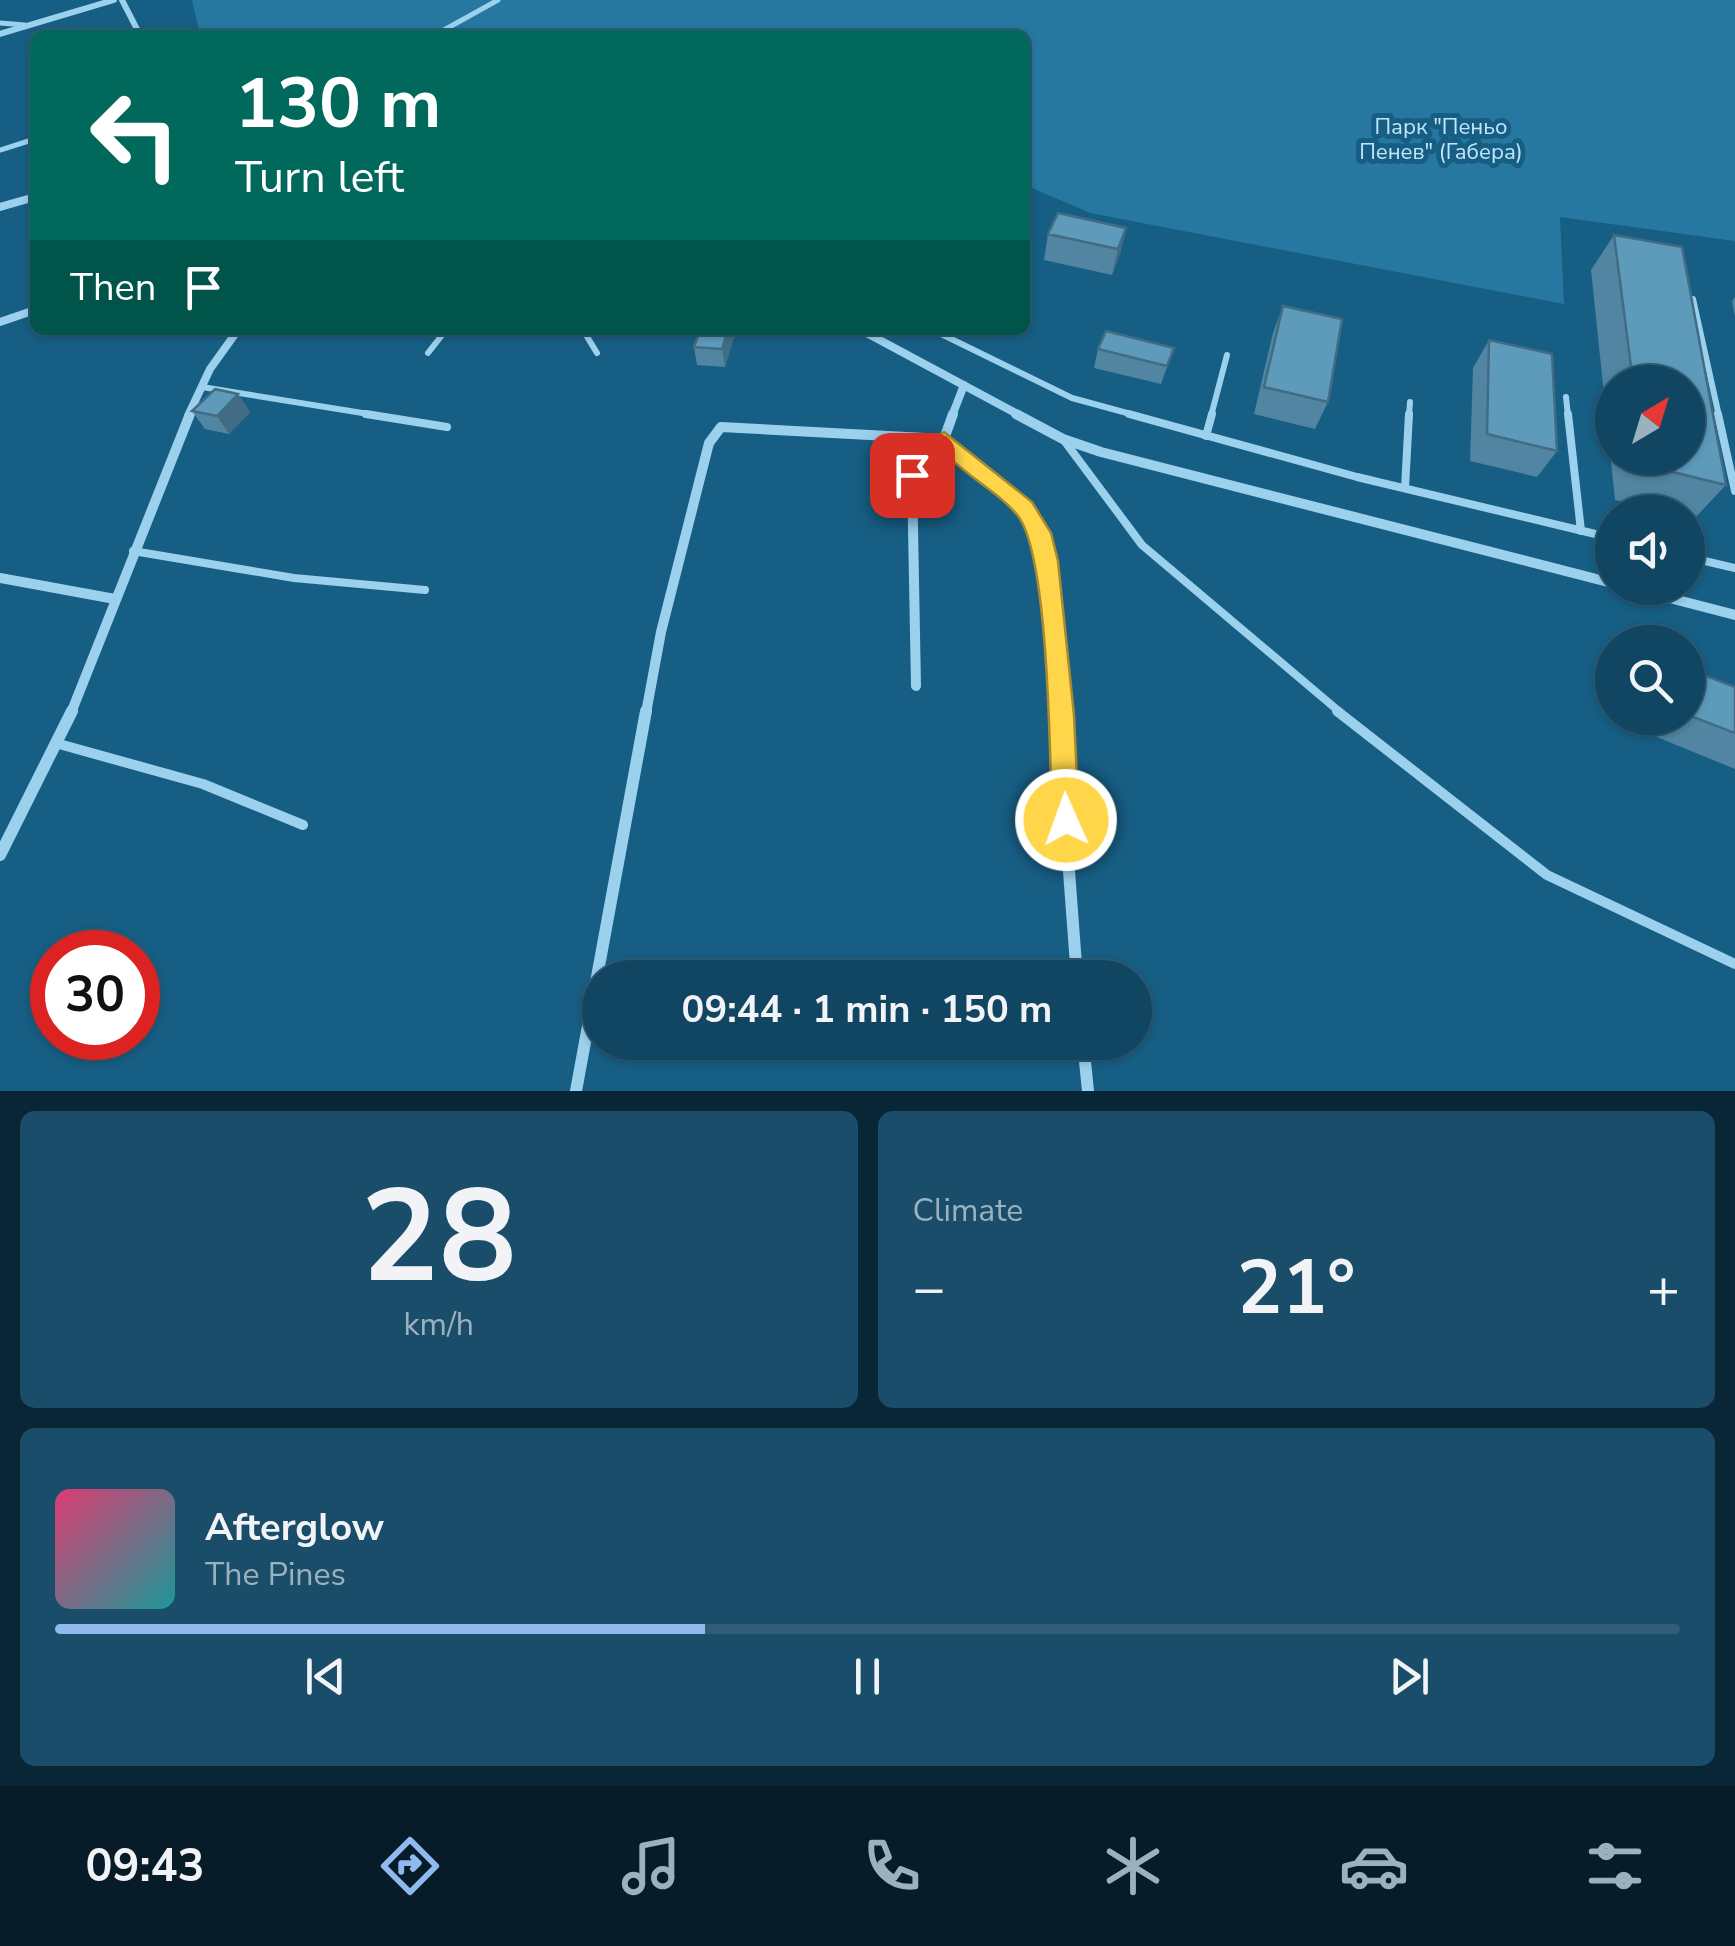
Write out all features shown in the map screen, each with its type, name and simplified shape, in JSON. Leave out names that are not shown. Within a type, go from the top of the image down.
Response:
[{"type":"street","points":[[0,34],[114,0]]},
{"type":"street","points":[[122,0],[137,30]]},
{"type":"street","points":[[0,208],[30,199]]},
{"type":"street","points":[[0,322],[30,312]]},
{"type":"street","points":[[0,855],[58,744],[202,387],[235,335]]},
{"type":"street","points":[[871,335],[1063,439],[1595,579]]},
{"type":"street","points":[[916,686],[912,475],[918,459],[944,439],[964,386]]},
{"type":"street","points":[[576,1091],[661,632],[714,432],[738,425],[944,439],[966,463],[1024,508],[1040,533],[1046,561],[1076,960]]},
{"type":"street","points":[[0,578],[115,599]]},
{"type":"street","points":[[1699,605],[1735,614]]},
{"type":"street","points":[[1085,1060],[1088,1091]]},
{"type":"lane","points":[[444,30],[498,0]]},
{"type":"lane","points":[[0,23],[27,26]]},
{"type":"lane","points":[[0,150],[30,141]]},
{"type":"lane","points":[[1694,299],[1735,490]]},
{"type":"lane","points":[[428,353],[442,335]]},
{"type":"lane","points":[[586,335],[598,352]]},
{"type":"lane","points":[[944,335],[1072,398],[1206,436],[1595,534]]},
{"type":"lane","points":[[1206,436],[1227,355]]},
{"type":"lane","points":[[202,387],[448,427]]},
{"type":"lane","points":[[1566,397],[1581,531]]},
{"type":"lane","points":[[1406,488],[1410,402]]},
{"type":"lane","points":[[1063,439],[1142,545],[1325,701],[1502,840],[1547,874],[1735,964]]},
{"type":"lane","points":[[133,551],[294,578],[425,590]]},
{"type":"lane","points":[[1705,561],[1735,568]]},
{"type":"lane","points":[[58,744],[203,784],[302,825]]},
{"type":"green space","name":"Парк \"Пеньо Пенев\" (Габера)","points":[[192,0],[1735,0],[1735,241],[1560,217],[1564,304],[1090,213],[1030,187],[1030,30],[199,30]]},
{"type":"building","points":[[1058,213],[1126,228],[1118,249],[1048,234]]},
{"type":"building","points":[[1614,235],[1682,247],[1704,365],[1631,365]]},
{"type":"building","points":[[1283,306],[1342,319],[1328,402],[1264,387]]},
{"type":"building","points":[[1106,331],[1174,348],[1167,366],[1098,349]]},
{"type":"building","points":[[698,335],[726,335],[722,349],[694,347]]},
{"type":"building","points":[[1489,340],[1552,354],[1557,451],[1487,434]]},
{"type":"building","points":[[1705,371],[1726,485],[1685,475],[1705,475]]},
{"type":"building","points":[[215,389],[238,394],[217,416],[192,411]]},
{"type":"building","points":[[1705,676],[1735,687],[1735,733],[1705,722]]},
{"type":"route","points":[[912,475],[926,449],[944,439],[966,463],[1024,508],[1040,533],[1061,715],[1066,820]]}]
